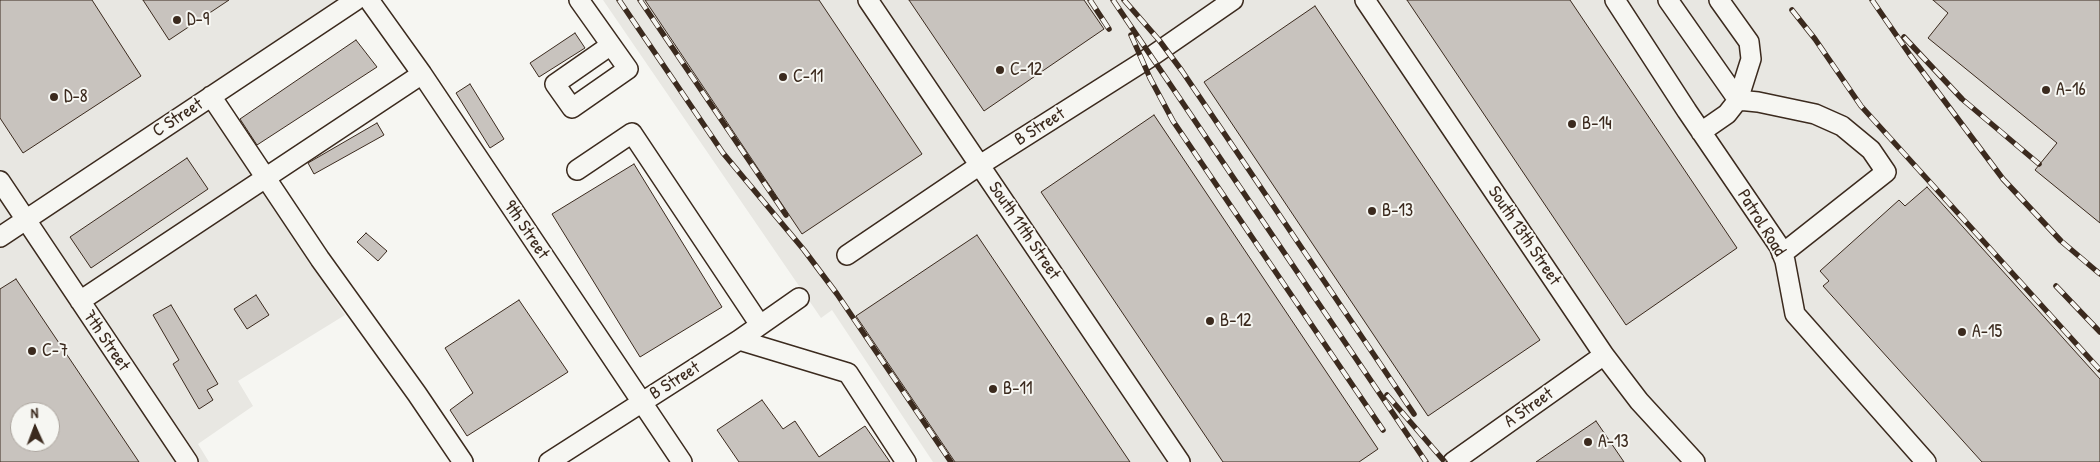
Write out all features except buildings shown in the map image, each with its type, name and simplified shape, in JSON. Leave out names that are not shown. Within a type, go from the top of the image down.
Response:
[{"type":"lane","name":"C Street","points":[[0,237],[356,0]]},
{"type":"lane","name":"9th Street","points":[[369,0],[422,74],[682,462]]},
{"type":"lane","points":[[579,0],[611,45]]},
{"type":"lane","name":"South 11th Street","points":[[868,0],[1180,462]]},
{"type":"lane","name":"B Street","points":[[847,255],[980,165],[1152,56],[1233,0]]},
{"type":"lane","name":"South 13th Street","points":[[1365,0],[1604,355],[1639,401],[1695,462]]},
{"type":"lane","name":"Patrol Road","points":[[1615,0],[1701,132],[1779,246],[1795,314],[1926,462]]},
{"type":"lane","points":[[1668,0],[1738,100],[1758,102],[1815,114],[1842,126],[1871,150],[1886,172],[1782,254]]},
{"type":"lane","points":[[1701,132],[1727,114],[1738,100],[1748,75],[1751,59],[1749,42],[1719,0]]},
{"type":"lane","points":[[80,301],[422,74]]},
{"type":"lane","points":[[211,96],[265,178],[463,462]]},
{"type":"lane","points":[[577,170],[632,133],[760,325]]},
{"type":"lane","name":"7th Street","points":[[0,181],[188,462]]},
{"type":"lane","name":"B Street","points":[[549,462],[739,340],[799,298]]},
{"type":"lane","points":[[739,340],[848,372],[906,462]]},
{"type":"lane","name":"A Street","points":[[1453,462],[1604,355]]},
{"type":"shaded area","points":[[0,0],[376,0],[208,110],[345,315],[238,381],[253,406],[198,444],[209,462],[0,462]]},
{"type":"shaded area","points":[[603,0],[2100,0],[2100,462],[933,462],[832,310],[821,318]]},
{"type":"railway","points":[[619,0],[723,153],[804,250],[837,294],[951,462]]},
{"type":"railway","points":[[640,0],[786,215]]},
{"type":"railway","points":[[1090,0],[1109,29]]},
{"type":"railway","points":[[1113,0],[1426,462]]},
{"type":"railway","points":[[1124,0],[1159,40],[1182,71],[1414,414]]},
{"type":"railway","points":[[1872,0],[1910,55],[2003,179],[2061,241],[2100,274]]},
{"type":"railway","points":[[1792,10],[1815,39],[1861,106],[2100,370]]},
{"type":"railway","points":[[1131,35],[1150,78],[1173,121],[1383,430]]},
{"type":"railway","points":[[1904,37],[1962,99],[2039,164]]},
{"type":"railway","points":[[2056,286],[2100,332]]},
{"type":"railway","points":[[1387,395],[1445,462]]},
{"type":"place","name":"D-9","points":[[177,20]]},
{"type":"place","name":"C-12","points":[[1000,70]]},
{"type":"place","name":"C-11","points":[[783,77]]},
{"type":"place","name":"A-16","points":[[2046,90]]},
{"type":"place","name":"D-8","points":[[54,97]]},
{"type":"place","name":"B-14","points":[[1572,124]]},
{"type":"place","name":"B-13","points":[[1372,211]]},
{"type":"place","name":"B-12","points":[[1210,321]]},
{"type":"place","name":"A-15","points":[[1962,332]]},
{"type":"place","name":"C-7","points":[[32,351]]},
{"type":"place","name":"B-11","points":[[993,389]]},
{"type":"place","name":"A-13","points":[[1588,442]]}]
